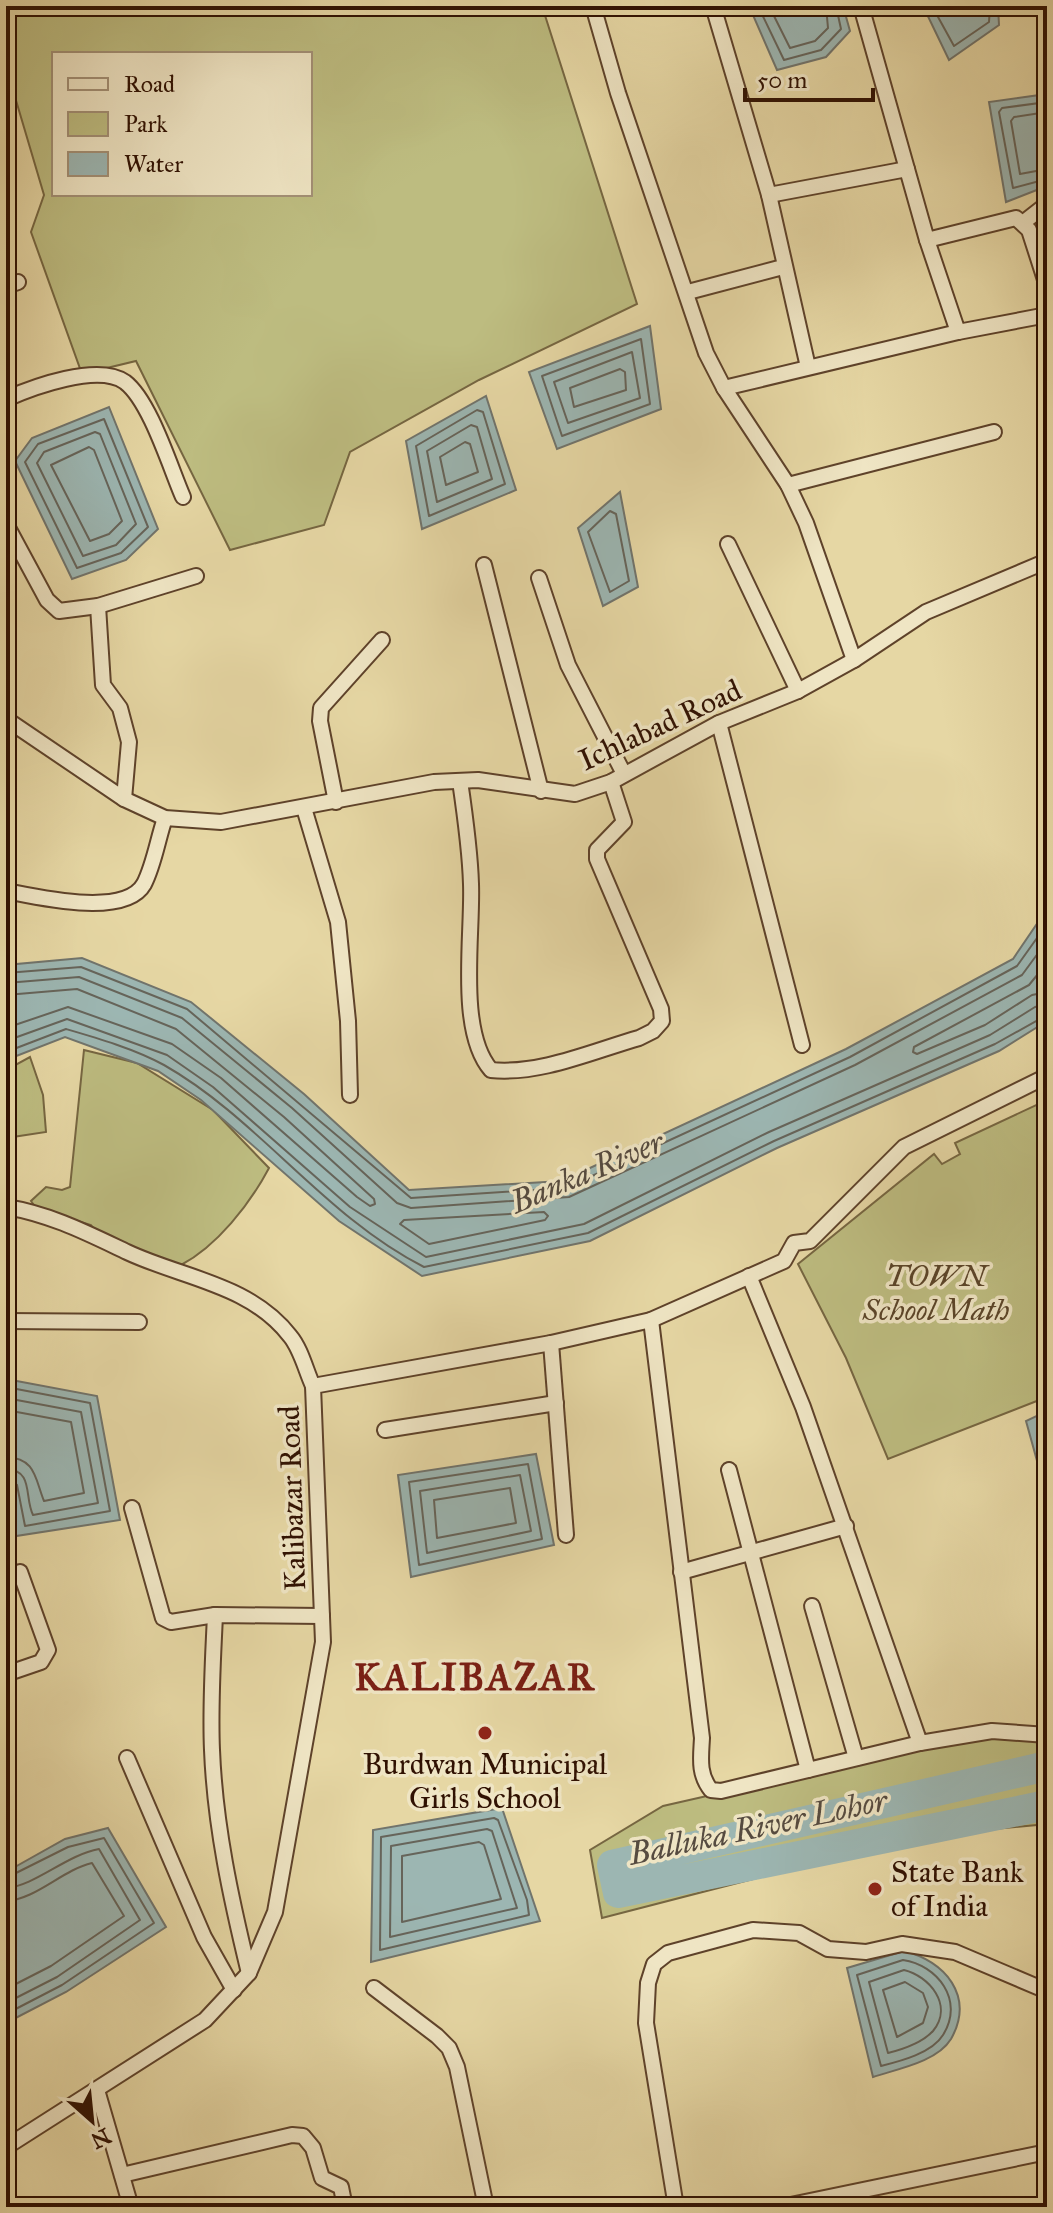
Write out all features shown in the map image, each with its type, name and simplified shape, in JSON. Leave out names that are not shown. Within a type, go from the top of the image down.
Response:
[{"type":"street","points":[[593,6],[618,93],[688,292],[706,353],[724,388],[788,485],[806,523],[854,660]]},
{"type":"street","points":[[713,6],[769,195],[808,367]]},
{"type":"street","points":[[861,6],[927,240],[958,332]]},
{"type":"street","points":[[769,195],[907,169]]},
{"type":"street","points":[[1024,222],[1047,204]]},
{"type":"street","points":[[927,240],[1016,218],[1024,222],[1047,286]]},
{"type":"street","points":[[688,292],[783,267]]},
{"type":"street","points":[[724,388],[958,332],[1047,315]]},
{"type":"street","points":[[6,399],[78,376],[117,378],[126,383],[143,406],[183,497]]},
{"type":"street","points":[[788,485],[994,432]]},
{"type":"street","points":[[6,524],[53,608],[70,611],[98,606],[196,576]]},
{"type":"street","points":[[728,544],[798,691]]},
{"type":"street","name":"Ichlabad Road","points":[[6,719],[124,799],[165,818],[221,822],[434,782],[478,780],[575,794],[611,782],[719,723],[798,691],[854,660],[926,612],[1047,561]]},
{"type":"street","points":[[484,565],[541,791]]},
{"type":"street","points":[[539,578],[568,665],[624,774]]},
{"type":"street","points":[[98,606],[103,685],[126,723],[129,758],[124,799]]},
{"type":"street","points":[[336,802],[320,721],[321,708],[382,640]]},
{"type":"street","points":[[719,723],[802,1045]]},
{"type":"street","points":[[460,781],[472,887],[471,1018],[481,1059],[491,1070],[507,1071],[538,1066],[639,1038],[653,1031],[662,1021],[661,1009],[597,859],[597,850],[624,822],[611,782]]},
{"type":"street","points":[[304,808],[338,922],[348,1021],[350,1095]]},
{"type":"street","points":[[6,891],[96,903],[129,896],[144,883],[165,818]]},
{"type":"street","name":"Kalibazar Road","points":[[6,2147],[205,2020],[249,1973],[275,1912],[323,1642],[313,1386],[551,1343],[651,1320],[692,1305],[784,1261],[794,1243],[810,1241],[904,1147],[1047,1076]]},
{"type":"street","points":[[6,1207],[28,1210],[86,1231],[129,1253],[248,1298],[291,1336],[313,1386]]},
{"type":"street","points":[[749,1276],[803,1407],[920,1743]]},
{"type":"street","points":[[651,1320],[702,1738],[700,1762],[706,1785],[711,1790],[721,1791],[920,1743],[992,1731],[1047,1735]]},
{"type":"street","points":[[6,1321],[139,1322]]},
{"type":"street","points":[[551,1343],[566,1535]]},
{"type":"street","points":[[385,1430],[556,1403]]},
{"type":"street","points":[[729,1470],[808,1770]]},
{"type":"street","points":[[132,1508],[163,1618],[171,1622],[215,1615],[322,1616]]},
{"type":"street","points":[[681,1572],[846,1526]]},
{"type":"street","points":[[6,1674],[41,1662],[48,1650],[20,1572]]},
{"type":"street","points":[[812,1606],[856,1758]]},
{"type":"street","points":[[215,1615],[212,1750],[217,1807],[233,1912],[249,1973]]},
{"type":"street","points":[[127,1758],[204,1937],[234,1990]]},
{"type":"street","points":[[676,2207],[646,2023],[648,1983],[654,1964],[668,1953],[753,1930],[799,1933],[828,1949],[866,1952],[902,1944],[955,1952],[1047,1991]]},
{"type":"street","points":[[374,1988],[449,2048],[457,2067],[486,2207]]},
{"type":"street","points":[[97,2090],[131,2207]]},
{"type":"street","points":[[122,2175],[292,2135],[303,2136],[313,2148],[322,2178],[341,2187],[345,2207]]},
{"type":"street","points":[[781,2207],[1047,2152]]},
{"type":"green space","points":[[6,6],[542,6],[637,304],[479,380],[350,452],[324,525],[230,550],[136,361],[82,374],[31,232],[44,195],[15,97],[6,93]]},
{"type":"green space","points":[[84,1050],[137,1063],[213,1110],[269,1168],[231,1223],[207,1247],[181,1265],[102,1239],[91,1225],[36,1208],[31,1201],[46,1187],[62,1190],[70,1187]]},
{"type":"green space","points":[[30,1057],[43,1095],[46,1132],[6,1138],[6,1070]]},
{"type":"green space","name":"TOWN School Math","points":[[1047,1100],[1047,1397],[888,1459],[846,1358],[798,1264],[934,1154],[942,1164],[960,1154],[955,1143]]},
{"type":"green space","points":[[992,1731],[1047,1733],[1047,1824],[919,1836],[602,1918],[590,1850],[663,1806]]},
{"type":"water","points":[[749,6],[843,6],[850,31],[826,57],[777,70]]},
{"type":"water","points":[[923,6],[998,6],[999,25],[949,60]]},
{"type":"water","points":[[1047,94],[1047,186],[1006,202],[989,102]]},
{"type":"water","points":[[650,326],[661,409],[557,449],[529,372]]},
{"type":"water","points":[[486,396],[516,490],[422,529],[406,441]]},
{"type":"water","points":[[109,407],[158,529],[126,560],[72,579],[15,461],[32,438]]},
{"type":"water","points":[[620,492],[638,587],[603,606],[578,528]]},
{"type":"water","name":"Banka River","points":[[1047,909],[1047,1021],[999,1051],[777,1148],[590,1241],[422,1276],[339,1221],[201,1100],[158,1071],[65,1037],[6,1060],[6,965],[82,958],[191,1002],[304,1094],[409,1190],[562,1181],[846,1049],[1013,959]]},
{"type":"water","points":[[6,1379],[97,1396],[120,1520],[16,1536],[6,1454]]},
{"type":"water","points":[[1047,1411],[1047,1497],[1026,1421]]},
{"type":"water","points":[[536,1454],[554,1545],[411,1577],[398,1475]]},
{"type":"water","points":[[502,1808],[540,1921],[371,1962],[373,1830]]},
{"type":"water","points":[[108,1828],[166,1927],[66,1992],[6,2023],[6,1872],[65,1839]]},
{"type":"water","points":[[904,1951],[932,1963],[952,1983],[960,2009],[958,2023],[951,2039],[936,2054],[916,2064],[873,2077],[847,1968]]},
{"type":"waterway","name":"Balluka River Lohor","points":[[1047,1766],[612,1865],[618,1893],[1047,1805]]},
{"type":"place","name":"Burdwan Municipal Girls School","points":[[485,1733]]},
{"type":"place","name":"State Bank of India","points":[[875,1889]]},
{"type":"district","name":"KALIBAZAR","points":[[475,1677]]}]
